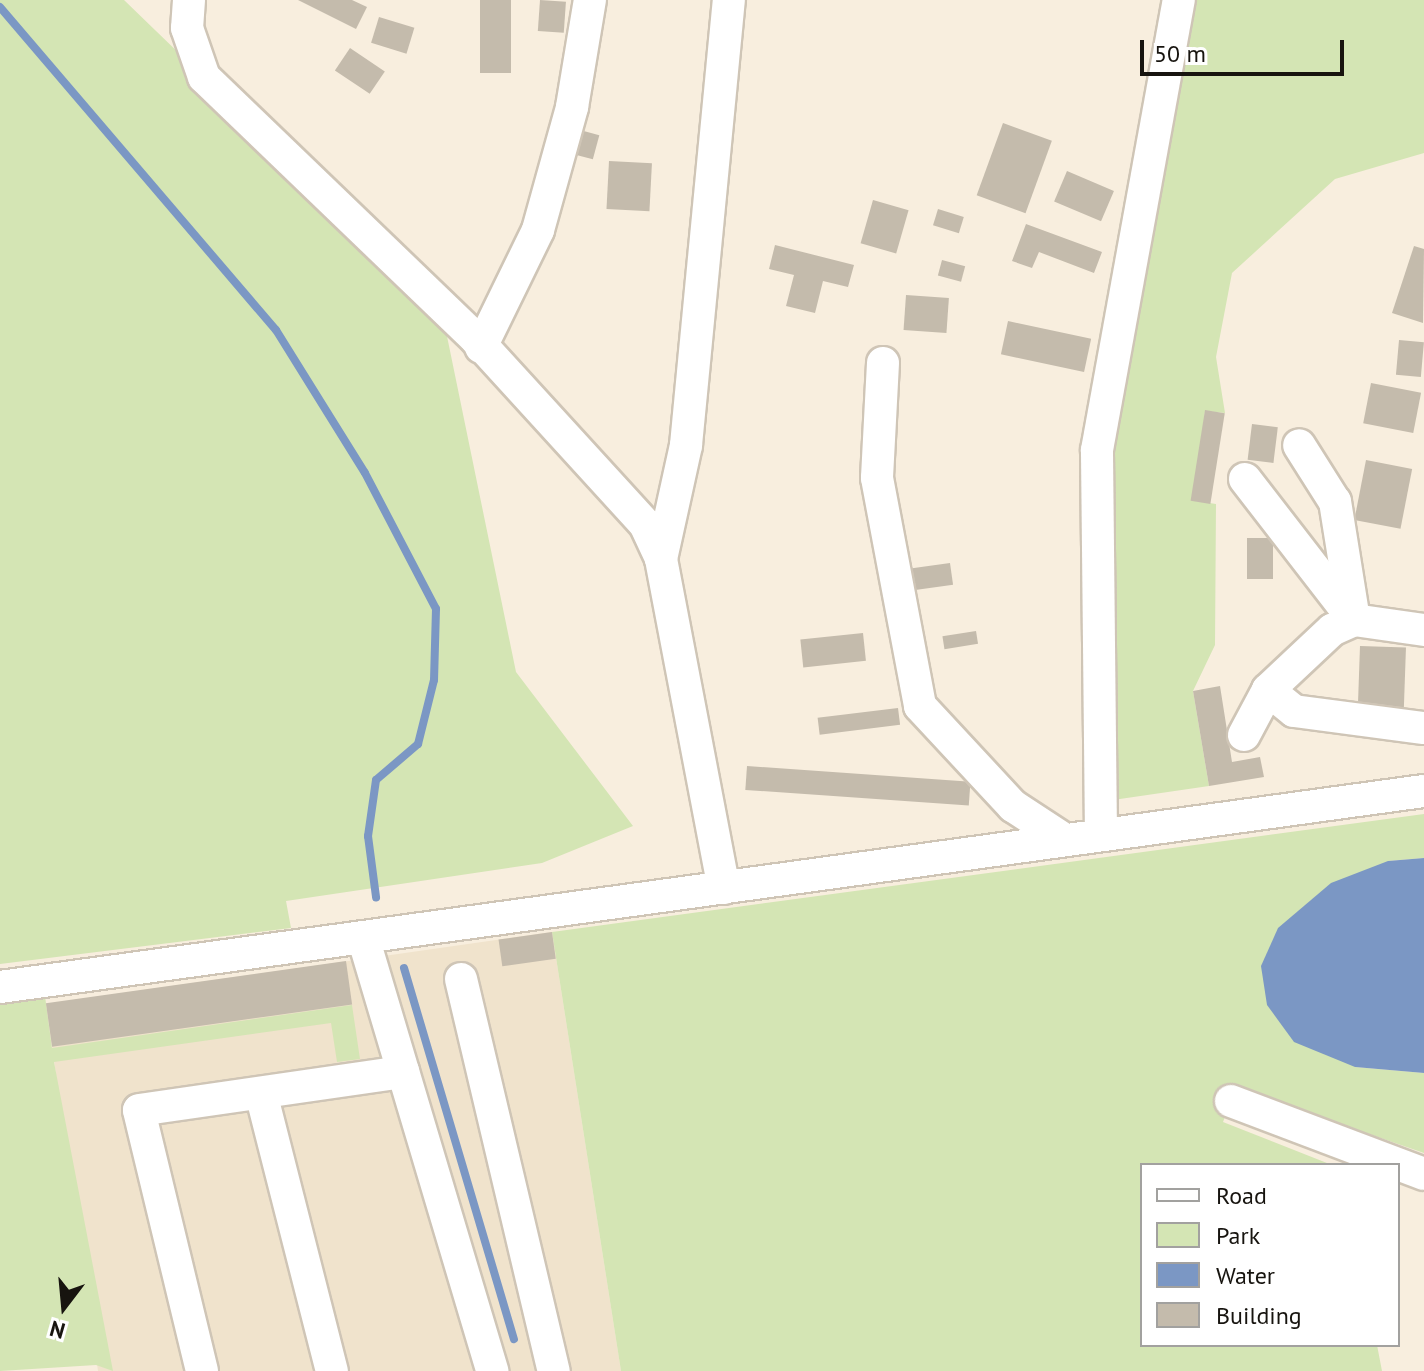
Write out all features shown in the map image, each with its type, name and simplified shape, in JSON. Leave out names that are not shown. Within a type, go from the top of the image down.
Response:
[{"type":"street","points":[[189,0],[187,28],[204,77],[481,347],[600,468],[645,524],[661,559],[724,888]]},
{"type":"street","points":[[481,347],[538,230],[572,107],[590,0]]},
{"type":"street","points":[[661,559],[686,445],[729,0]]},
{"type":"street","points":[[1101,835],[1097,450],[1179,0]]},
{"type":"street","points":[[883,363],[877,478],[920,706],[1013,806],[1065,840]]},
{"type":"street","points":[[1299,445],[1335,502],[1354,620]]},
{"type":"street","points":[[1245,479],[1354,620]]},
{"type":"street","points":[[1244,735],[1268,690],[1332,630],[1354,620],[1424,630]]},
{"type":"street","points":[[1268,690],[1294,711],[1424,728]]},
{"type":"street","points":[[0,987],[1424,791]]},
{"type":"street","points":[[363,937],[492,1371]]},
{"type":"street","points":[[461,979],[550,1370]]},
{"type":"street","points":[[202,1371],[139,1110],[403,1072]]},
{"type":"street","points":[[261,1093],[332,1371]]},
{"type":"street","points":[[1231,1101],[1395,1163]]},
{"type":"street","points":[[1400,1165],[1424,1174]]},
{"type":"shaded area","points":[[552,932],[621,1371],[98,1371],[46,1004]]},
{"type":"green space","points":[[0,0],[124,0],[441,307],[516,672],[633,826],[542,863],[286,901],[291,928],[0,964]]},
{"type":"green space","points":[[1179,0],[1424,0],[1424,153],[1335,179],[1232,273],[1216,357],[1225,413],[1205,411],[1196,501],[1216,504],[1215,645],[1193,691],[1209,786],[1113,800],[1097,450]]},
{"type":"green space","points":[[1424,814],[1424,858],[1388,861],[1355,1067],[1424,1073],[1424,1153],[1236,1088],[1223,1122],[1327,1163],[1140,1163],[1140,1347],[1377,1347],[1382,1371],[621,1371],[552,932]]},
{"type":"green space","points":[[43,981],[52,1048],[352,1005],[360,1059],[337,1062],[331,1023],[54,1062],[113,1371],[96,1365],[0,1371],[0,987]]},
{"type":"water","points":[[1424,858],[1424,1073],[1355,1067],[1294,1042],[1267,1005],[1261,966],[1278,928],[1331,883],[1388,861]]},
{"type":"building","points":[[298,0],[352,0],[367,7],[356,29]]},
{"type":"building","points":[[480,0],[511,0],[511,73],[480,73]]},
{"type":"building","points":[[540,0],[566,2],[564,33],[538,31]]},
{"type":"building","points":[[379,17],[414,28],[406,54],[371,43]]},
{"type":"building","points":[[350,48],[385,71],[370,94],[335,70]]},
{"type":"building","points":[[1003,123],[1052,141],[1026,213],[977,195]]},
{"type":"building","points":[[580,130],[599,135],[593,159],[574,154]]},
{"type":"building","points":[[609,161],[652,163],[649,211],[606,209]]},
{"type":"building","points":[[1067,171],[1114,191],[1101,221],[1054,201]]},
{"type":"building","points":[[873,200],[909,210],[896,253],[861,243]]},
{"type":"building","points":[[938,209],[964,217],[959,233],[933,225]]},
{"type":"building","points":[[1026,224],[1102,252],[1094,273],[1039,252],[1032,268],[1012,261]]},
{"type":"building","points":[[775,245],[854,265],[848,287],[823,281],[815,313],[786,306],[794,275],[769,269]]},
{"type":"building","points":[[1414,246],[1424,249],[1423,323],[1392,313]]},
{"type":"building","points":[[942,260],[965,266],[961,282],[938,275]]},
{"type":"building","points":[[906,295],[949,298],[946,333],[904,330]]},
{"type":"building","points":[[1008,321],[1091,339],[1084,372],[1001,354]]},
{"type":"building","points":[[1399,340],[1424,342],[1421,377],[1396,375]]},
{"type":"building","points":[[1371,383],[1421,393],[1413,433],[1363,423]]},
{"type":"building","points":[[1205,410],[1225,413],[1210,504],[1191,501]]},
{"type":"building","points":[[1252,424],[1278,427],[1273,463],[1248,460]]},
{"type":"building","points":[[1366,460],[1412,469],[1400,529],[1354,520]]},
{"type":"building","points":[[1247,538],[1273,538],[1273,579],[1247,579]]},
{"type":"building","points":[[950,563],[953,585],[913,590],[910,569]]},
{"type":"building","points":[[976,631],[978,644],[944,649],[942,636]]},
{"type":"building","points":[[863,633],[866,661],[803,667],[800,640]]},
{"type":"building","points":[[1360,646],[1406,648],[1404,710],[1358,708]]},
{"type":"building","points":[[1220,686],[1232,762],[1260,757],[1264,777],[1209,786],[1193,691]]},
{"type":"building","points":[[898,708],[900,725],[820,735],[818,718]]},
{"type":"building","points":[[747,766],[970,782],[969,806],[745,790]]},
{"type":"building","points":[[552,932],[556,959],[502,966],[499,940]]},
{"type":"building","points":[[346,961],[352,1005],[52,1047],[46,1003]]},
{"type":"waterway","points":[[0,7],[276,330],[365,473],[436,609],[434,680],[418,744],[376,780],[368,836],[376,897]]},
{"type":"waterway","points":[[404,968],[514,1339]]}]
